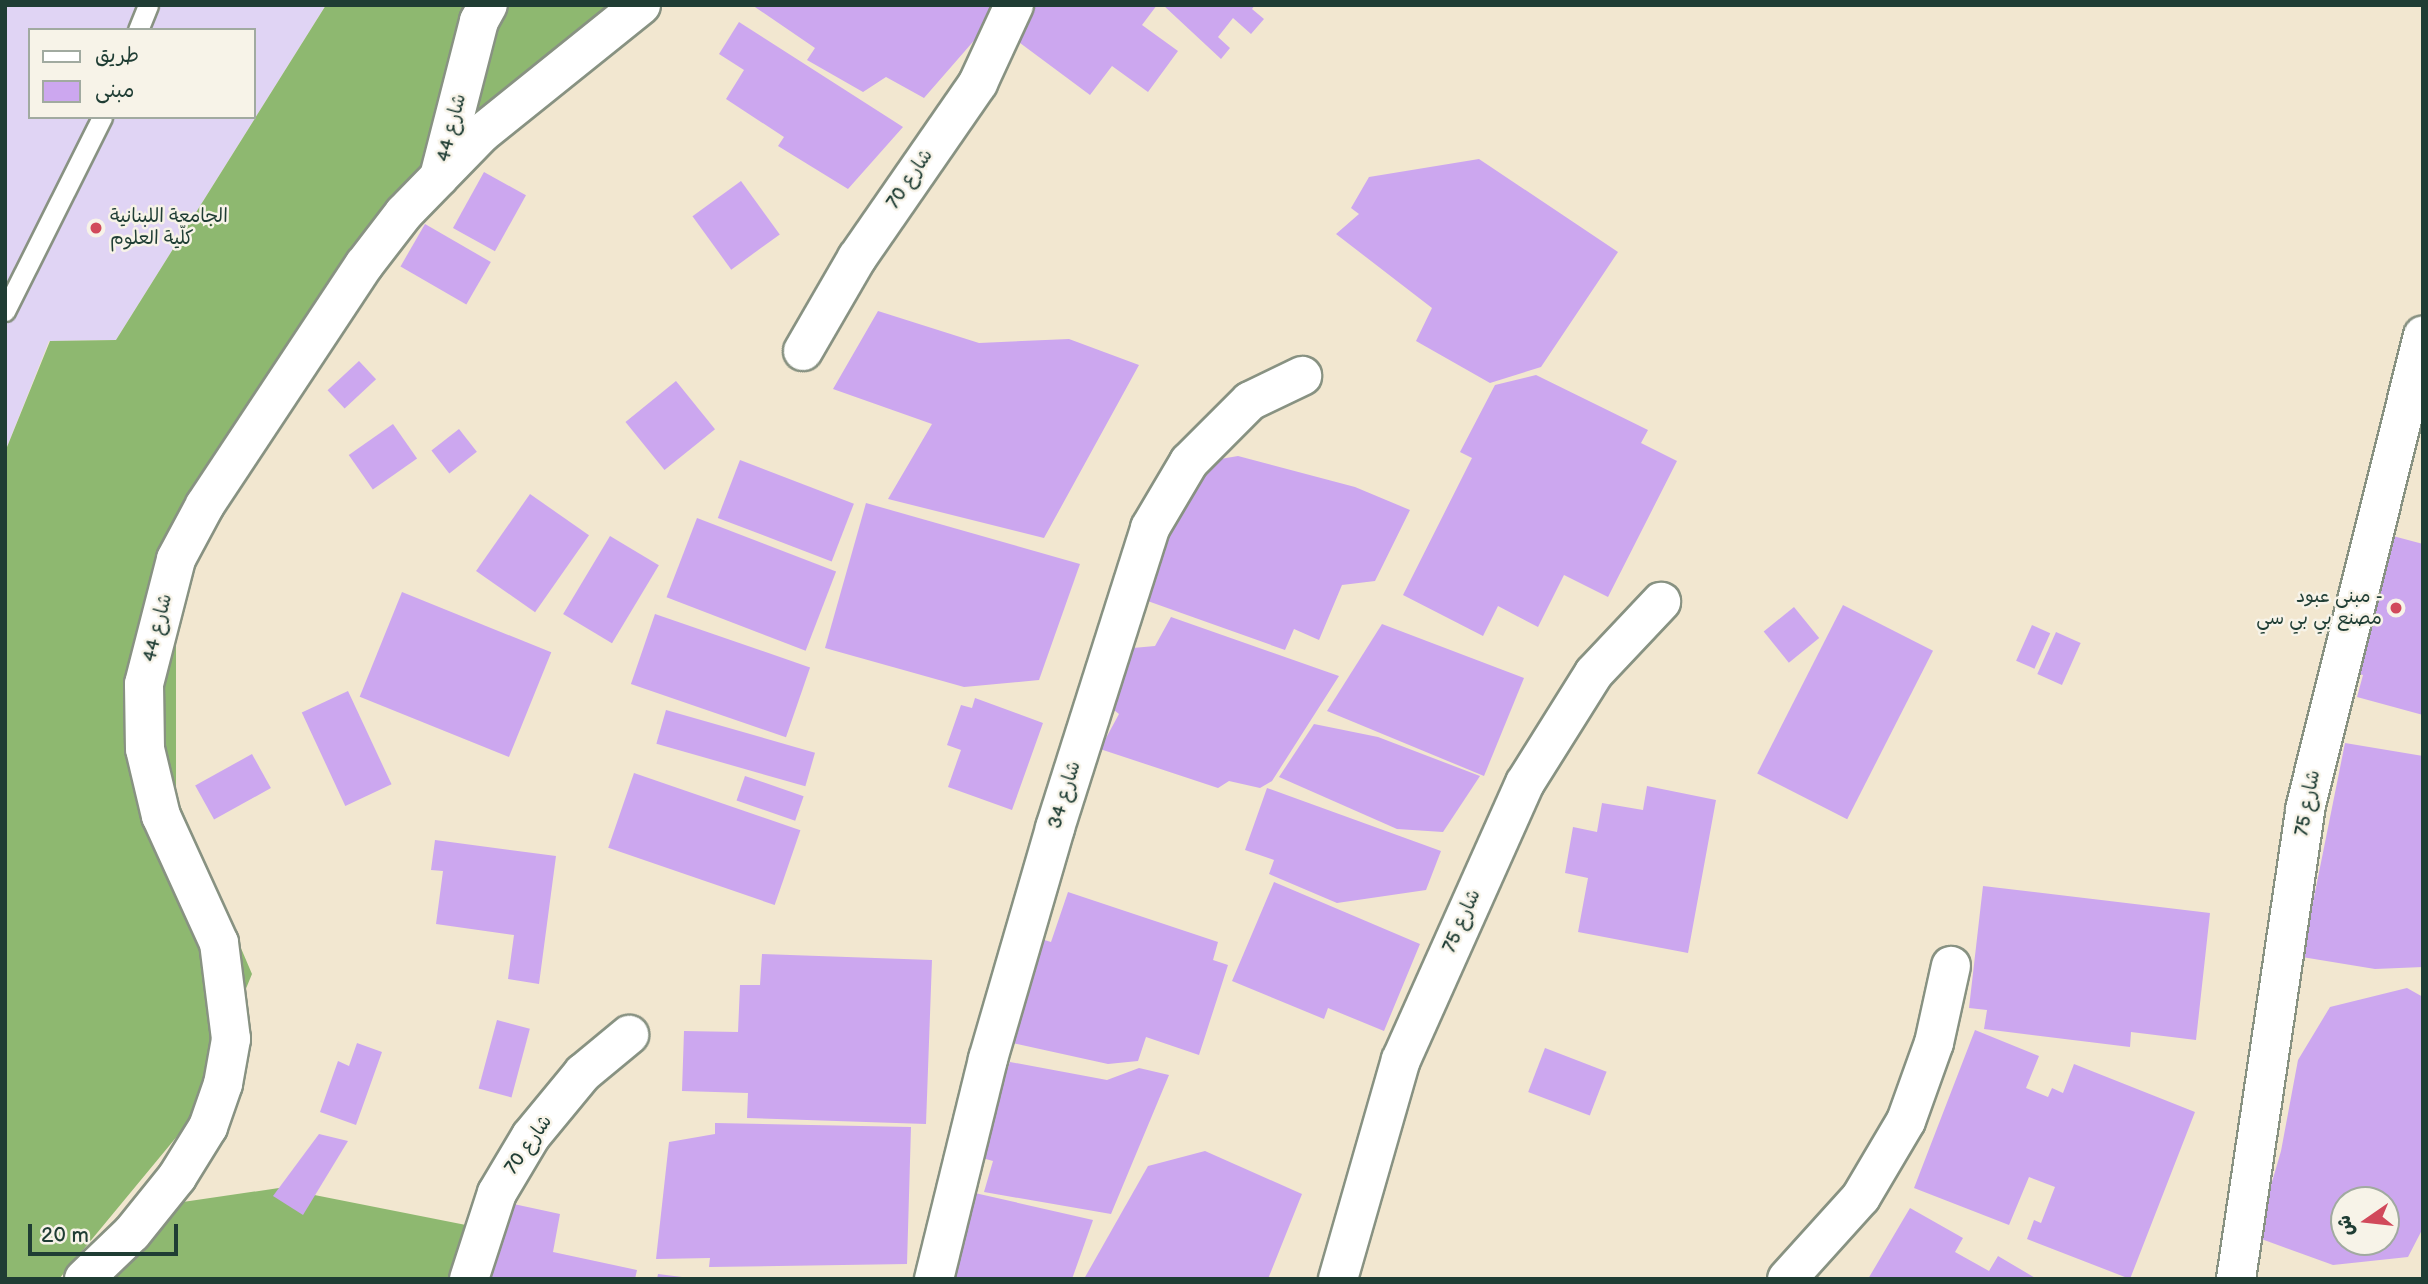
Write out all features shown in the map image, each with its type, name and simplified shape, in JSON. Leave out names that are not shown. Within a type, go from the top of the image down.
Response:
[{"type":"street","name":"شارع 44","points":[[84,1279],[132,1233],[177,1177],[208,1127],[223,1084],[231,1039],[219,943],[161,816],[145,749],[144,684],[176,559],[205,505],[364,265],[404,213],[439,177],[479,21],[488,5]]},
{"type":"street","points":[[439,177],[482,133],[640,5]]},
{"type":"street","name":"شارع 70","points":[[803,351],[857,258],[978,83],[1014,5]]},
{"type":"street","name":"شارع 75","points":[[2236,1279],[2305,809],[2423,335]]},
{"type":"street","name":"شارع 34","points":[[934,1279],[988,1059],[1055,828],[1150,528],[1197,453],[1250,401],[1301,376]]},
{"type":"street","name":"شارع 75","points":[[1338,1279],[1401,1060],[1525,782],[1594,673],[1661,602]]},
{"type":"street","points":[[1787,1279],[1861,1197],[1906,1121],[1934,1043],[1951,966]]},
{"type":"street","name":"شارع 70","points":[[469,1279],[497,1193],[531,1136],[583,1073],[629,1035]]},
{"type":"lane","points":[[139,28],[148,5]]},
{"type":"lane","points":[[5,311],[101,119]]},
{"type":"shaded area","name":"الجامعة اللبنانية كلّية العلوم","points":[[5,5],[326,5],[256,117],[256,28],[28,28],[28,119],[255,119],[116,340],[49,341],[5,452]]},
{"type":"green space","points":[[326,5],[632,5],[420,166],[176,559],[176,796],[252,974],[193,1117],[59,1279],[5,1279],[5,452],[50,341],[116,340]]},
{"type":"green space","points":[[279,1188],[476,1227],[468,1279],[112,1279],[176,1203]]},
{"type":"building","points":[[752,5],[1005,5],[924,98],[886,77],[863,92],[807,60],[815,48]]},
{"type":"building","points":[[1031,5],[1157,5],[1142,25],[1178,51],[1148,92],[1112,66],[1090,95],[1008,34]]},
{"type":"building","points":[[1163,5],[1255,5],[1252,9],[1264,19],[1251,34],[1233,18],[1218,37],[1230,48],[1221,59]]},
{"type":"building","points":[[739,22],[903,127],[848,189],[778,146],[784,137],[726,99],[744,70],[719,54]]},
{"type":"building","points":[[1479,159],[1618,252],[1541,367],[1490,383],[1416,341],[1432,308],[1336,234],[1359,214],[1351,208],[1369,177]]},
{"type":"building","points":[[484,172],[526,195],[495,251],[453,228]]},
{"type":"building","points":[[741,181],[780,234],[731,270],[692,216]]},
{"type":"building","points":[[425,224],[491,262],[466,304],[400,266]]},
{"type":"building","points":[[878,311],[979,343],[1069,339],[1139,365],[1044,538],[888,499],[932,424],[833,389]]},
{"type":"building","points":[[359,361],[376,379],[345,409],[328,390]]},
{"type":"building","points":[[1536,375],[1648,430],[1641,443],[1677,461],[1608,597],[1564,575],[1538,627],[1498,606],[1483,636],[1403,595],[1472,458],[1460,452],[1495,385]]},
{"type":"building","points":[[676,381],[715,429],[665,470],[625,422]]},
{"type":"building","points":[[393,424],[417,458],[373,489],[349,455]]},
{"type":"building","points":[[459,429],[477,452],[449,473],[431,451]]},
{"type":"building","points":[[1238,456],[1355,487],[1410,510],[1375,581],[1342,585],[1319,640],[1294,629],[1285,650],[1142,599],[1203,462]]},
{"type":"building","points":[[740,460],[854,504],[832,562],[718,518]]},
{"type":"building","points":[[530,494],[589,535],[535,612],[476,571]]},
{"type":"building","points":[[866,503],[1080,564],[1039,680],[964,687],[825,648]]},
{"type":"building","points":[[697,518],[836,571],[806,651],[667,597]]},
{"type":"building","points":[[610,536],[659,565],[612,643],[563,614]]},
{"type":"building","name":"مبنى عبود - مصنع بي بي سي","points":[[2393,536],[2423,544],[2423,715],[2357,697],[2363,675],[2350,672]]},
{"type":"building","points":[[402,592],[551,652],[509,757],[360,697]]},
{"type":"building","points":[[1843,605],[1933,651],[1847,819],[1757,773]]},
{"type":"building","points":[[1794,607],[1819,638],[1789,663],[1764,632]]},
{"type":"building","points":[[655,614],[810,667],[786,737],[631,684]]},
{"type":"building","points":[[1171,617],[1339,676],[1272,781],[1260,788],[1229,781],[1218,788],[1100,749],[1119,714],[1104,702],[1133,648],[1155,646]]},
{"type":"building","points":[[1382,624],[1524,678],[1484,776],[1327,711]]},
{"type":"building","points":[[2032,625],[2050,633],[2034,669],[2016,661]]},
{"type":"building","points":[[2056,632],[2081,643],[2062,685],[2037,674]]},
{"type":"building","points":[[348,691],[392,784],[345,806],[302,713]]},
{"type":"building","points":[[975,698],[1043,723],[1012,810],[948,787],[961,750],[947,745],[961,705],[972,708]]},
{"type":"building","points":[[666,710],[815,753],[805,786],[656,744]]},
{"type":"building","points":[[1314,724],[1378,737],[1480,776],[1443,832],[1397,829],[1279,777]]},
{"type":"building","points":[[2345,743],[2423,756],[2423,967],[2375,969],[2302,957]]},
{"type":"building","points":[[252,754],[271,788],[214,820],[195,786]]},
{"type":"building","points":[[634,773],[800,830],[775,905],[608,848]]},
{"type":"building","points":[[745,776],[804,796],[795,821],[737,801]]},
{"type":"building","points":[[1647,786],[1716,800],[1688,953],[1578,932],[1588,878],[1565,873],[1573,827],[1597,832],[1602,803],[1643,810]]},
{"type":"building","points":[[1267,788],[1441,851],[1426,890],[1337,903],[1269,874],[1274,860],[1245,850]]},
{"type":"building","points":[[435,840],[556,856],[539,984],[508,979],[514,935],[436,924],[443,871],[431,870]]},
{"type":"building","points":[[1274,882],[1420,944],[1384,1031],[1328,1008],[1324,1019],[1232,981]]},
{"type":"building","points":[[1983,886],[2210,913],[2196,1040],[2131,1032],[2130,1047],[1984,1029],[1987,1010],[1969,1008]]},
{"type":"building","points":[[1068,892],[1218,942],[1213,960],[1228,965],[1199,1055],[1146,1037],[1138,1061],[1108,1064],[1008,1042],[1041,939],[1051,942]]},
{"type":"building","points":[[762,954],[932,960],[926,1124],[747,1118],[748,1093],[682,1091],[684,1031],[738,1032],[740,985],[760,985]]},
{"type":"building","points":[[2407,988],[2423,997],[2423,1228],[2408,1257],[2333,1265],[2256,1237],[2281,1151],[2298,1060],[2330,1007]]},
{"type":"building","points":[[497,1020],[530,1029],[511,1097],[479,1089]]},
{"type":"building","points":[[1975,1030],[2039,1056],[2026,1088],[2048,1097],[2052,1088],[2063,1093],[2074,1064],[2195,1112],[2130,1279],[2027,1239],[2034,1220],[2041,1223],[2055,1187],[2029,1177],[2009,1225],[1914,1188]]},
{"type":"building","points":[[357,1043],[382,1052],[356,1125],[320,1112],[338,1061],[349,1066]]},
{"type":"building","points":[[1545,1048],[1607,1072],[1590,1116],[1528,1092]]},
{"type":"building","points":[[1010,1062],[1107,1080],[1139,1068],[1169,1075],[1111,1214],[984,1192],[993,1161],[975,1156]]},
{"type":"building","points":[[715,1123],[911,1127],[907,1264],[709,1267],[710,1258],[656,1259],[669,1142],[715,1134]]},
{"type":"building","points":[[319,1134],[348,1141],[303,1215],[273,1196]]},
{"type":"building","points":[[1205,1151],[1302,1194],[1268,1279],[1084,1279],[1148,1166]]},
{"type":"building","points":[[966,1191],[1093,1220],[1072,1279],[944,1279]]},
{"type":"building","points":[[509,1203],[560,1214],[553,1252],[637,1270],[635,1279],[483,1279]]},
{"type":"building","points":[[1910,1208],[1963,1238],[1955,1252],[1989,1271],[1998,1256],[2037,1279],[1868,1279]]},
{"type":"building","points":[[658,1274],[682,1277],[657,1279]]},
{"type":"place","name":"الجامعة اللبنانية كلّية العلوم","points":[[96,228]]},
{"type":"place","name":"مبنى عبود - مصنع بي بي سي","points":[[2396,608]]}]
